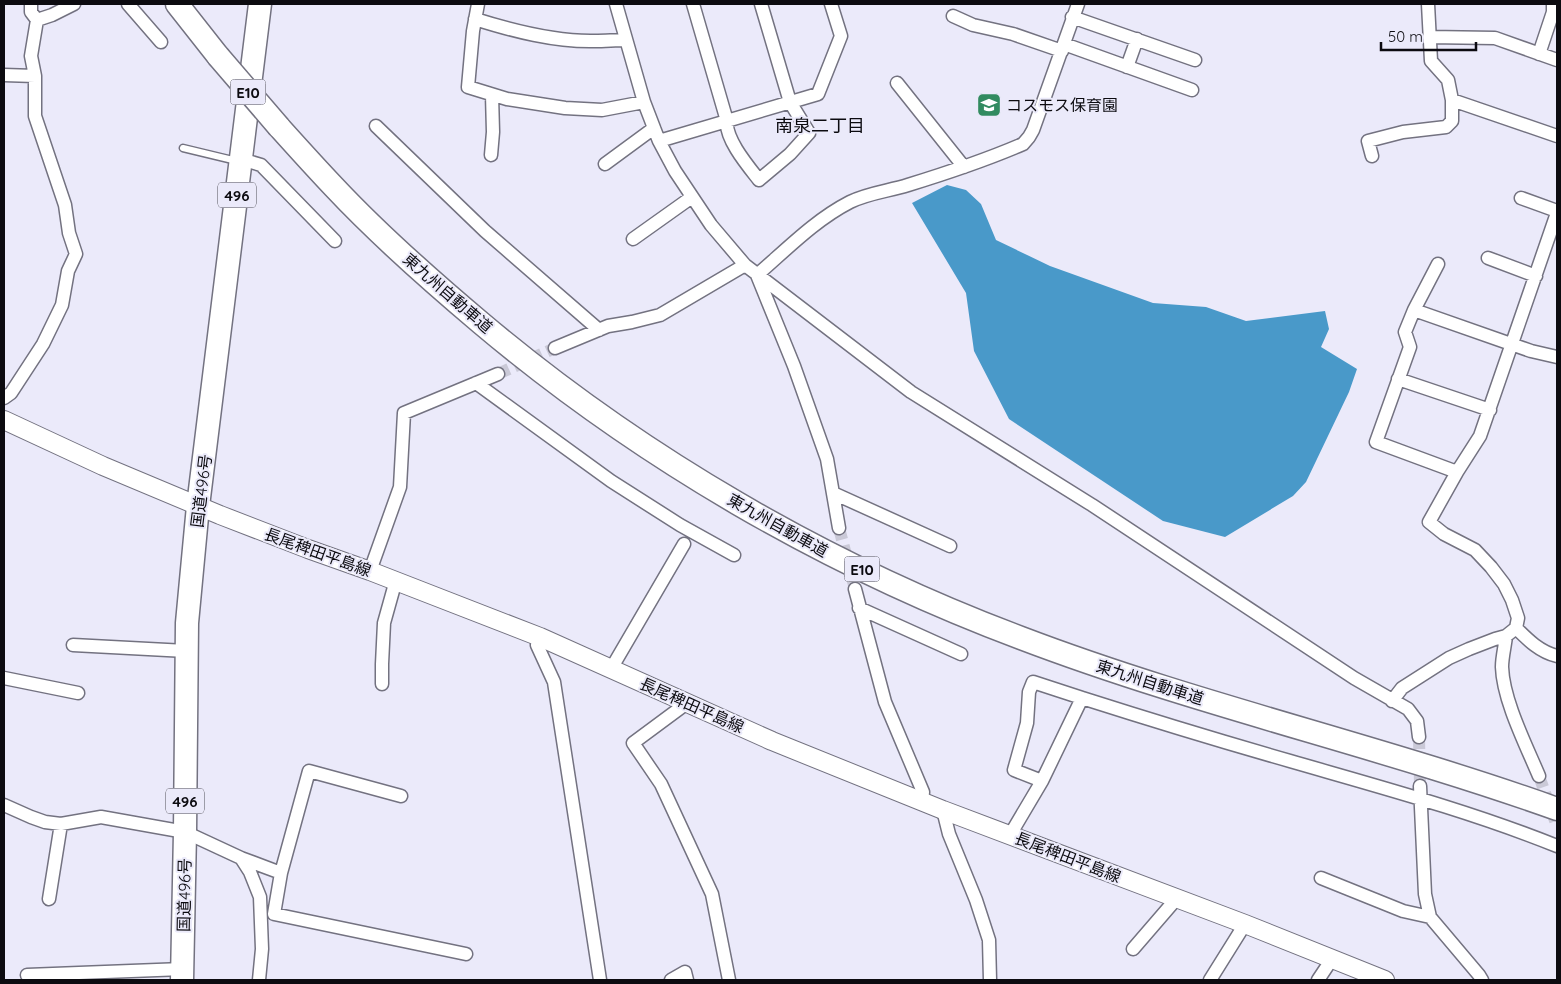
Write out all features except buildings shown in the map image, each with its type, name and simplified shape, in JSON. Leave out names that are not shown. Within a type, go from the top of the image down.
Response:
[{"type":"highway","name":"東九州自動車道","points":[[177,4],[218,56],[336,190],[405,256],[482,324],[560,385],[692,476],[763,518],[829,554],[911,593],[1011,634],[1136,679],[1439,770],[1557,809]]},
{"type":"highway","name":"国道496号","points":[[182,974],[187,623],[198,506],[260,4]]},
{"type":"main road","name":"長尾稗田平島線","points":[[4,420],[103,466],[198,506],[308,549],[396,580],[540,637],[772,741],[943,810],[1245,924],[1385,980]]},
{"type":"street","points":[[4,398],[11,393],[43,344],[62,305],[68,271],[76,254],[69,234],[65,205],[35,116],[35,76],[31,56],[37,20],[31,12],[31,4]]},
{"type":"street","points":[[37,20],[74,4]]},
{"type":"street","points":[[128,4],[161,42]]},
{"type":"street","points":[[616,4],[644,102],[659,141],[674,171],[711,224],[745,264],[757,275],[911,392],[1092,505],[1354,678],[1408,709],[1416,721],[1419,737]]},
{"type":"street","points":[[693,4],[727,121],[726,128],[742,157],[759,180],[790,154],[808,133],[790,102],[761,4]]},
{"type":"street","points":[[659,141],[818,94],[841,36],[831,4]]},
{"type":"street","points":[[757,275],[822,220],[851,202],[964,167],[1023,144],[1033,130],[1078,4]]},
{"type":"street","points":[[1372,156],[1368,141],[1404,132],[1446,127],[1452,121],[1452,100],[1448,80],[1430,62],[1428,4]]},
{"type":"street","points":[[1539,54],[1553,12],[1553,4]]},
{"type":"street","points":[[474,8],[504,28],[565,39],[594,41],[626,40]]},
{"type":"street","points":[[474,8],[468,87],[507,99],[574,109],[602,110],[644,102]]},
{"type":"street","points":[[953,16],[973,25],[1013,34],[1127,67],[1192,90]]},
{"type":"street","points":[[1072,17],[1195,60]]},
{"type":"street","points":[[1429,37],[1495,38],[1557,60]]},
{"type":"street","points":[[1127,67],[1137,39]]},
{"type":"street","points":[[4,75],[35,76]]},
{"type":"street","points":[[897,83],[964,167]]},
{"type":"street","points":[[491,155],[493,132],[492,95]]},
{"type":"street","points":[[1452,100],[1557,136]]},
{"type":"street","points":[[376,126],[485,231],[599,330]]},
{"type":"street","points":[[605,164],[654,128]]},
{"type":"street","points":[[241,160],[261,165],[335,241]]},
{"type":"street","points":[[633,238],[692,197]]},
{"type":"street","points":[[1521,198],[1557,212],[1480,436],[1429,522],[1444,534],[1475,550],[1504,584],[1512,600],[1518,618],[1511,632],[1502,666],[1508,700],[1539,776]]},
{"type":"street","points":[[1488,258],[1536,276]]},
{"type":"street","points":[[555,348],[608,326],[660,315],[745,264]]},
{"type":"street","points":[[1438,264],[1414,310],[1405,332],[1410,347],[1376,442],[1457,472]]},
{"type":"street","points":[[757,275],[794,366],[827,459],[839,528]]},
{"type":"street","points":[[1414,310],[1531,351],[1557,357]]},
{"type":"street","points":[[370,571],[400,487],[404,414],[498,374]]},
{"type":"street","points":[[1398,379],[1490,410]]},
{"type":"street","points":[[476,383],[612,481],[680,525],[734,555]]},
{"type":"street","points":[[833,493],[950,546]]},
{"type":"street","points":[[610,669],[684,544]]},
{"type":"street","points":[[382,684],[384,623],[396,580]]},
{"type":"street","points":[[855,590],[885,702],[924,792],[922,801]]},
{"type":"street","points":[[859,608],[961,654]]},
{"type":"street","points":[[1392,701],[1402,688],[1449,658],[1511,632]]},
{"type":"street","points":[[1511,632],[1557,656]]},
{"type":"street","points":[[540,637],[537,645],[554,682],[600,980]]},
{"type":"street","points":[[73,645],[186,651]]},
{"type":"street","points":[[4,678],[78,693]]},
{"type":"street","points":[[1042,781],[1014,770],[1027,724],[1029,692],[1033,682],[1272,756],[1420,793],[1557,846]]},
{"type":"street","points":[[1010,835],[1042,781],[1082,698]]},
{"type":"street","points":[[687,703],[633,743],[661,784],[712,894],[729,980]]},
{"type":"street","points":[[401,796],[309,771],[282,873],[274,914],[466,954]]},
{"type":"street","points":[[1420,793],[1425,894],[1430,917],[1482,980]]},
{"type":"street","points":[[4,805],[45,822],[61,824],[101,817],[185,832],[241,858],[282,873]]},
{"type":"street","points":[[943,810],[949,834],[976,900],[989,940],[990,980]]},
{"type":"street","points":[[49,899],[61,824]]},
{"type":"street","points":[[241,858],[250,872],[260,897],[262,949],[259,980]]},
{"type":"street","points":[[1321,878],[1403,911],[1430,917]]},
{"type":"street","points":[[1133,949],[1177,898]]},
{"type":"street","points":[[1210,980],[1245,924]]},
{"type":"street","points":[[1318,980],[1332,959]]},
{"type":"street","points":[[671,980],[685,972],[686,980]]},
{"type":"street","points":[[27,974],[182,974]]},
{"type":"lane","points":[[183,148],[241,160]]},
{"type":"water","points":[[947,185],[966,190],[981,204],[996,240],[1050,266],[1153,303],[1206,307],[1246,321],[1325,311],[1329,329],[1321,347],[1357,369],[1349,392],[1306,482],[1293,496],[1225,537],[1163,521],[1009,419],[974,351],[966,293],[912,203]]},
{"type":"tunnel","points":[[498,374],[555,348]]},
{"type":"tunnel","points":[[839,528],[855,589]]},
{"type":"tunnel","points":[[1419,737],[1420,786]]},
{"type":"tunnel","points":[[1539,776],[1557,826]]},
{"type":"place","name":"コスモス保育園","points":[[989,105]]},
{"type":"district","name":"南泉二丁目","points":[[820,125]]}]
